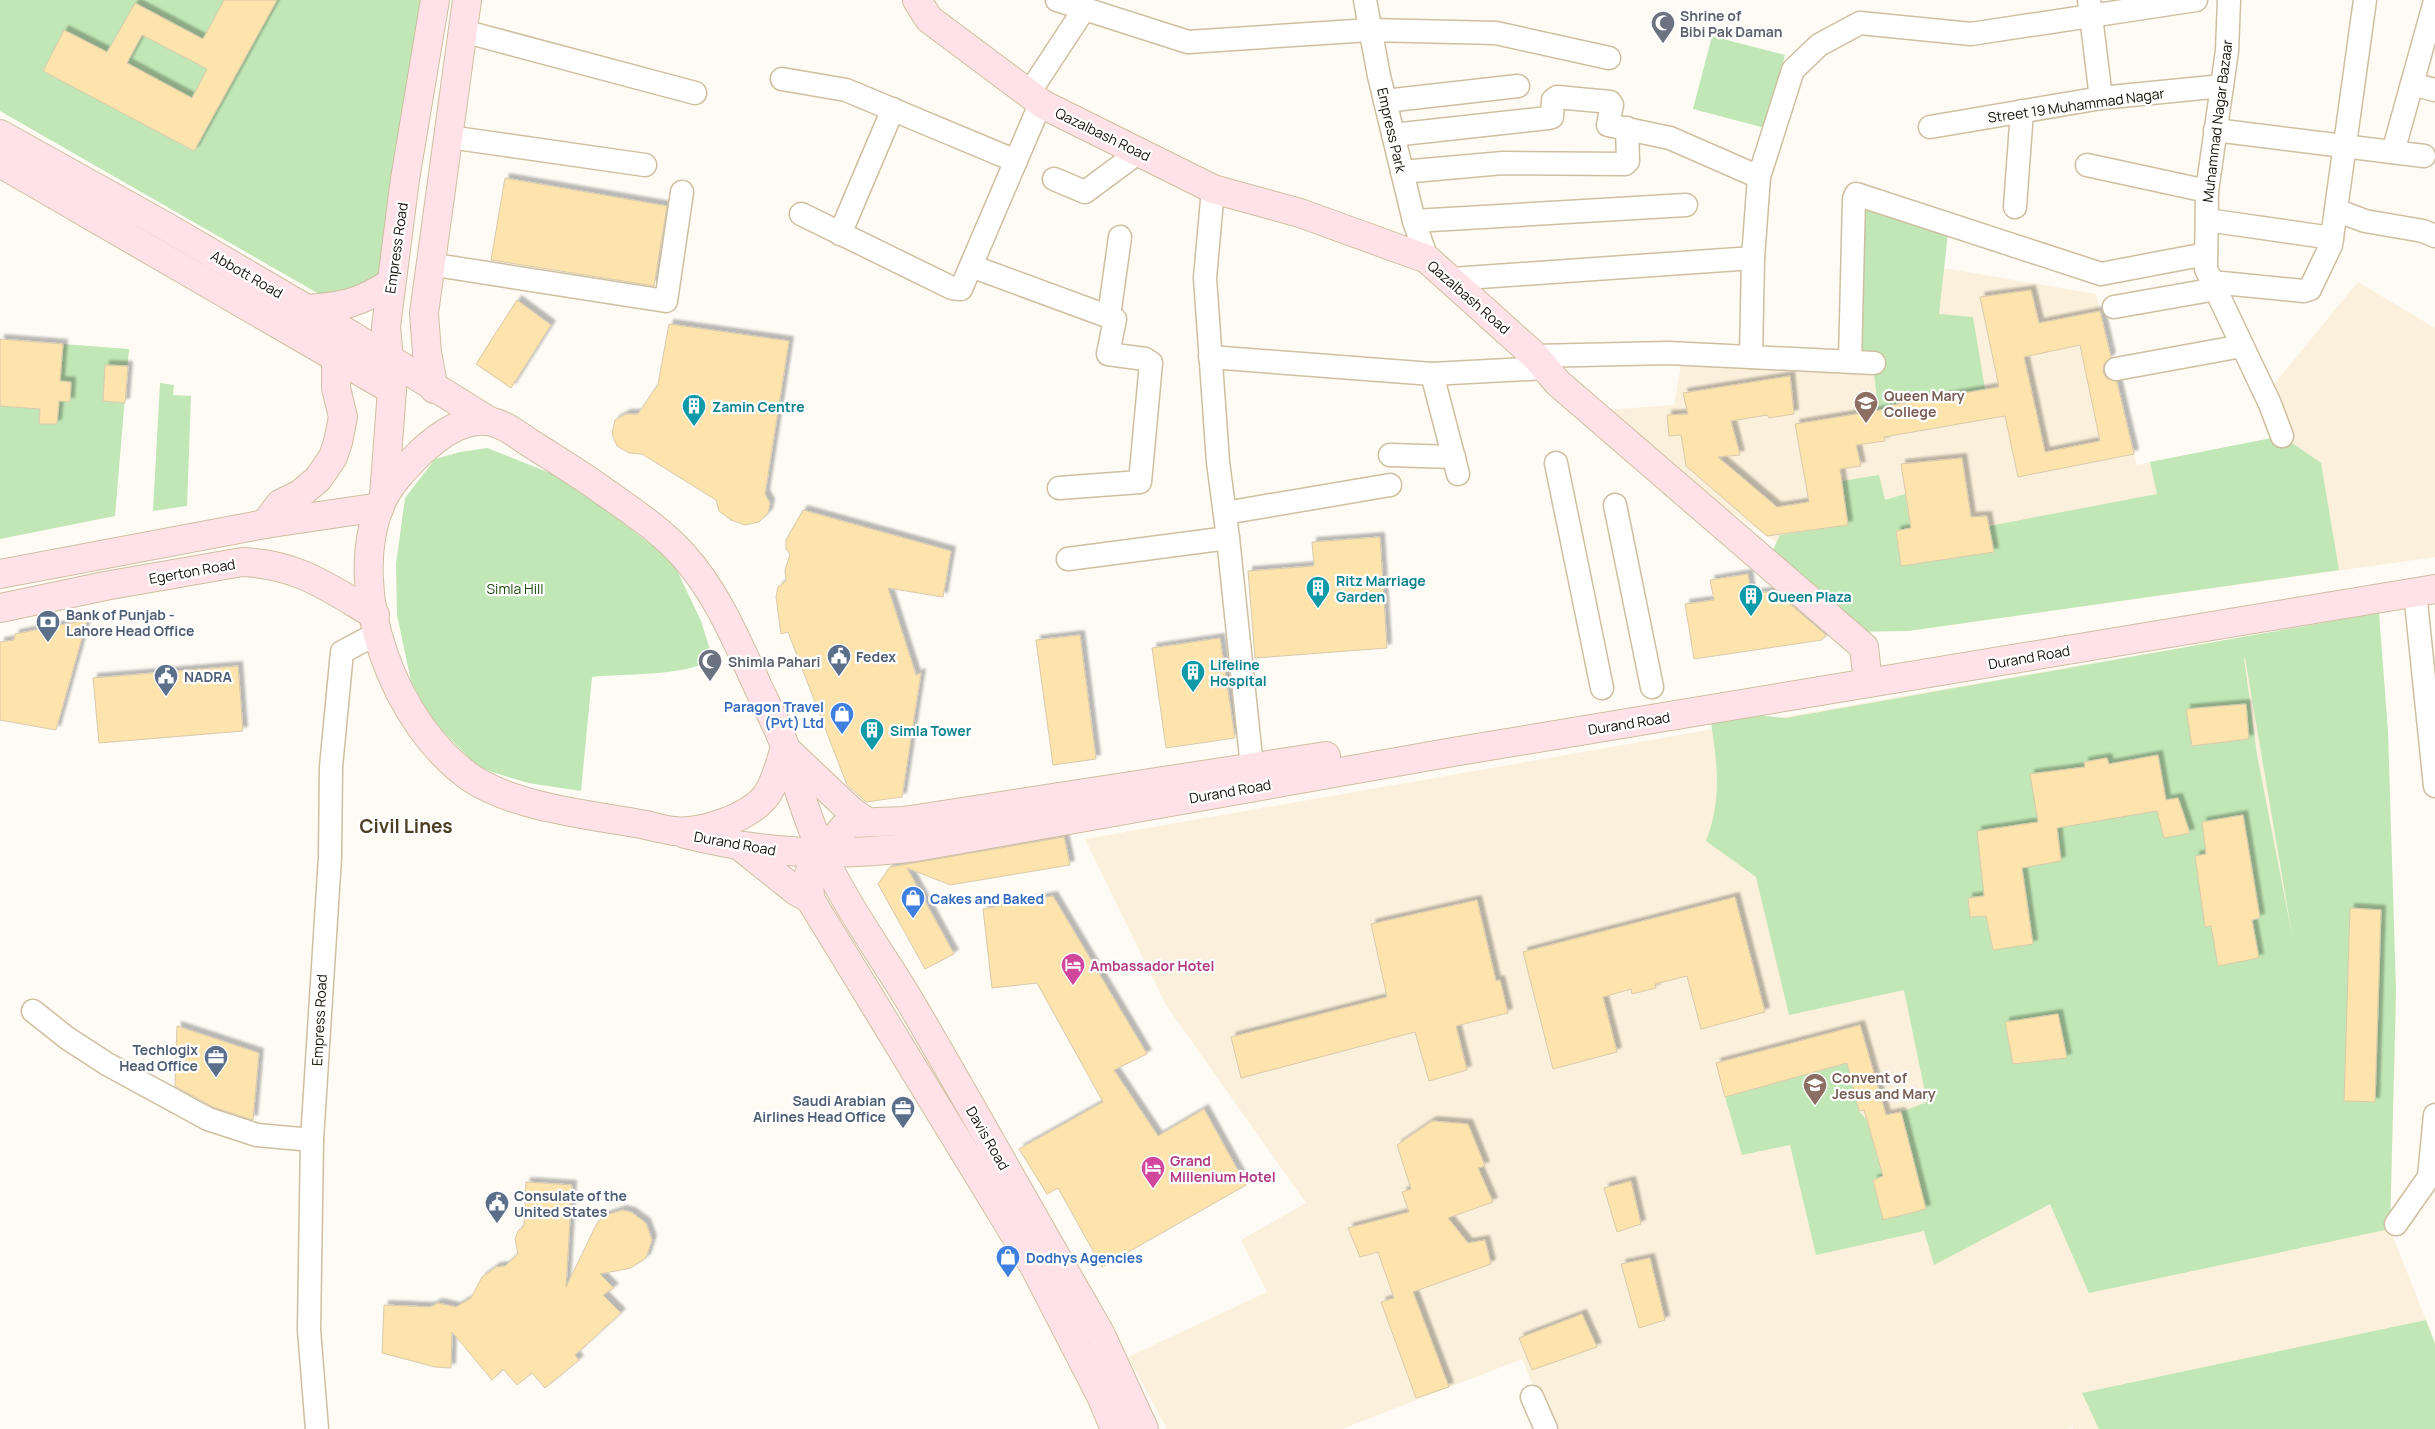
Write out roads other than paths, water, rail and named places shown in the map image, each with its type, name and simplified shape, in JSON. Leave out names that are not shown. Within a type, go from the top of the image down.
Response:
[{"type":"main road","name":"Empress Road","points":[[382,502],[392,390],[381,346],[405,179],[435,0]]},
{"type":"main road","points":[[434,389],[427,352],[424,313],[467,0]]},
{"type":"main road","name":"Qazalbash Road","points":[[916,0],[929,19],[1035,98],[1139,152],[1213,189],[1300,212],[1427,259],[1452,279],[1540,362],[1558,383],[1864,647],[1866,665]]},
{"type":"main road","name":"Abbott Road","points":[[0,134],[165,226],[307,309],[381,346],[434,389],[489,422]]},
{"type":"main road","name":"Abbott Road","points":[[0,163],[392,390]]},
{"type":"main road","points":[[307,309],[346,305],[371,295],[391,283]]},
{"type":"main road","points":[[343,417],[354,402],[362,372],[381,346]]},
{"type":"main road","points":[[265,524],[280,504],[300,494],[318,479],[333,457],[343,417],[336,388],[336,357]]},
{"type":"main road","points":[[785,748],[768,792],[752,810],[725,822],[678,832],[539,805],[507,795],[474,780],[445,756],[403,698],[387,661],[376,624],[368,574],[368,551],[382,502],[401,471],[440,436],[460,425],[475,421],[489,422],[509,429],[570,467],[647,523],[680,552],[709,590],[741,650],[785,748],[849,809],[865,821]]},
{"type":"main road","points":[[0,574],[382,502]]},
{"type":"main road","name":"Egerton Road","points":[[0,608],[105,586],[242,562],[264,563],[298,571],[376,624]]},
{"type":"main road","name":"Durand Road","points":[[823,853],[843,828],[852,823],[865,821],[904,822],[1252,767],[2435,571]]},
{"type":"main road","name":"Durand Road","points":[[678,832],[740,847],[782,852],[852,853],[916,847],[1462,751],[2425,591]]},
{"type":"main road","name":"Davis Road","points":[[785,748],[833,876],[908,999],[1101,1335],[1144,1429]]},
{"type":"main road","name":"Davis Road","points":[[740,847],[796,891],[810,899],[1034,1266],[1102,1398],[1115,1429]]},
{"type":"main road","name":"Davis Road","points":[[810,899],[809,874],[823,853]]},
{"type":"street","points":[[1057,0],[1188,42],[1370,30],[1496,34],[1609,58]]},
{"type":"street","name":"Empress Park","points":[[1365,0],[1402,172],[1414,221],[1427,259]]},
{"type":"street","points":[[1751,357],[1753,258],[1759,177],[1795,67],[1822,43],[1864,22],[1971,34],[2090,8],[2196,0]]},
{"type":"street","name":"Muhammad Nagar Bazaar","points":[[2229,0],[2227,51],[2207,191],[2206,269],[2270,404],[2282,436]]},
{"type":"street","points":[[2114,308],[2214,286],[2308,291],[2331,245],[2365,0]]},
{"type":"street","points":[[2393,152],[2435,0]]},
{"type":"street","points":[[2090,8],[2101,98]]},
{"type":"street","points":[[800,214],[952,288],[961,289],[1016,161],[1035,98],[1081,14]]},
{"type":"street","points":[[463,31],[694,93]]},
{"type":"street","points":[[782,79],[846,90],[1016,161]]},
{"type":"street","points":[[2412,84],[2435,90]]},
{"type":"street","points":[[1386,101],[1518,86]]},
{"type":"street","name":"Street 19 Muhammad Nagar","points":[[1930,127],[2101,98],[2222,86]]},
{"type":"street","points":[[1394,135],[1548,118],[1552,117],[1553,100],[1557,97],[1612,103],[1608,124],[1670,138],[1759,177]]},
{"type":"street","points":[[840,234],[893,110]]},
{"type":"street","points":[[2015,207],[2022,111]]},
{"type":"street","points":[[1402,172],[1503,163],[1625,164],[1628,161],[1626,128]]},
{"type":"street","points":[[2215,130],[2424,156]]},
{"type":"street","points":[[449,137],[645,165]]},
{"type":"street","points":[[1054,178],[1085,192],[1139,152]]},
{"type":"street","points":[[2087,165],[2207,191]]},
{"type":"street","points":[[1213,189],[1204,278],[1218,462],[1228,538],[1252,767]]},
{"type":"street","points":[[430,264],[666,301],[682,192]]},
{"type":"street","points":[[1850,362],[1854,199],[1856,194],[2101,274],[2206,254]]},
{"type":"street","points":[[1414,221],[1686,205]]},
{"type":"street","points":[[2336,210],[2365,221],[2423,231],[2435,236]]},
{"type":"street","points":[[2207,220],[2332,238]]},
{"type":"street","points":[[1109,316],[1120,237]]},
{"type":"street","points":[[1452,279],[1753,258]]},
{"type":"street","points":[[971,266],[1115,319],[1116,324],[1108,354],[1146,358],[1151,363],[1140,482],[1059,488]]},
{"type":"street","points":[[2116,369],[2242,346]]},
{"type":"street","points":[[1210,357],[1432,374],[1540,362],[1668,353],[1874,362]]},
{"type":"street","points":[[1390,455],[1456,466],[1432,374]]},
{"type":"street","points":[[1556,464],[1602,688]]},
{"type":"street","points":[[1225,513],[1390,485]]},
{"type":"street","points":[[1615,505],[1652,687]]},
{"type":"street","points":[[1068,559],[1228,538]]},
{"type":"street","points":[[2425,591],[2435,786]]},
{"type":"street","name":"Empress Road","points":[[317,1429],[309,1330],[312,1140],[330,857],[331,767],[342,652],[376,624]]},
{"type":"street","points":[[34,1011],[67,1038],[107,1064],[208,1120],[257,1135],[312,1140]]},
{"type":"street","points":[[2396,1224],[2429,1177],[2435,1115]]},
{"type":"street","points":[[1532,1397],[1546,1429]]},
{"type":"place","name":"Shrine of Bibi Pak Daman","points":[[1663,44]]},
{"type":"place","name":"Queen Mary College","points":[[1866,424]]},
{"type":"place","name":"Zamin Centre","points":[[694,427]]},
{"type":"place","name":"Ritz Marriage Garden","points":[[1318,609]]},
{"type":"place","name":"Queen Plaza","points":[[1751,617]]},
{"type":"place","name":"Bank of Punjab - Lahore Head Office","points":[[48,643]]},
{"type":"place","name":"Fedex","points":[[839,677]]},
{"type":"place","name":"Shimla Pahari","points":[[710,682]]},
{"type":"place","name":"Lifeline Hospital","points":[[1193,693]]},
{"type":"place","name":"NADRA","points":[[166,697]]},
{"type":"place","name":"Paragon Travel (Pvt) Ltd","points":[[842,735]]},
{"type":"place","name":"Simla Tower","points":[[872,751]]},
{"type":"place","name":"Cakes and Baked","points":[[913,919]]},
{"type":"place","name":"Ambassador Hotel","points":[[1073,986]]},
{"type":"place","name":"Techlogix Head Office","points":[[216,1078]]},
{"type":"place","name":"Convent of Jesus and Mary","points":[[1815,1106]]},
{"type":"place","name":"Saudi Arabian Airlines Head Office","points":[[903,1129]]},
{"type":"place","name":"Grand Millenium Hotel","points":[[1153,1189]]},
{"type":"place","name":"Consulate of the United States","points":[[497,1224]]},
{"type":"place","name":"Dodhys Agencies","points":[[1008,1278]]},
{"type":"district","name":"Civil Lines","points":[[406,826]]},
{"type":"park label","name":"Simla Hill","points":[[515,588]]}]
